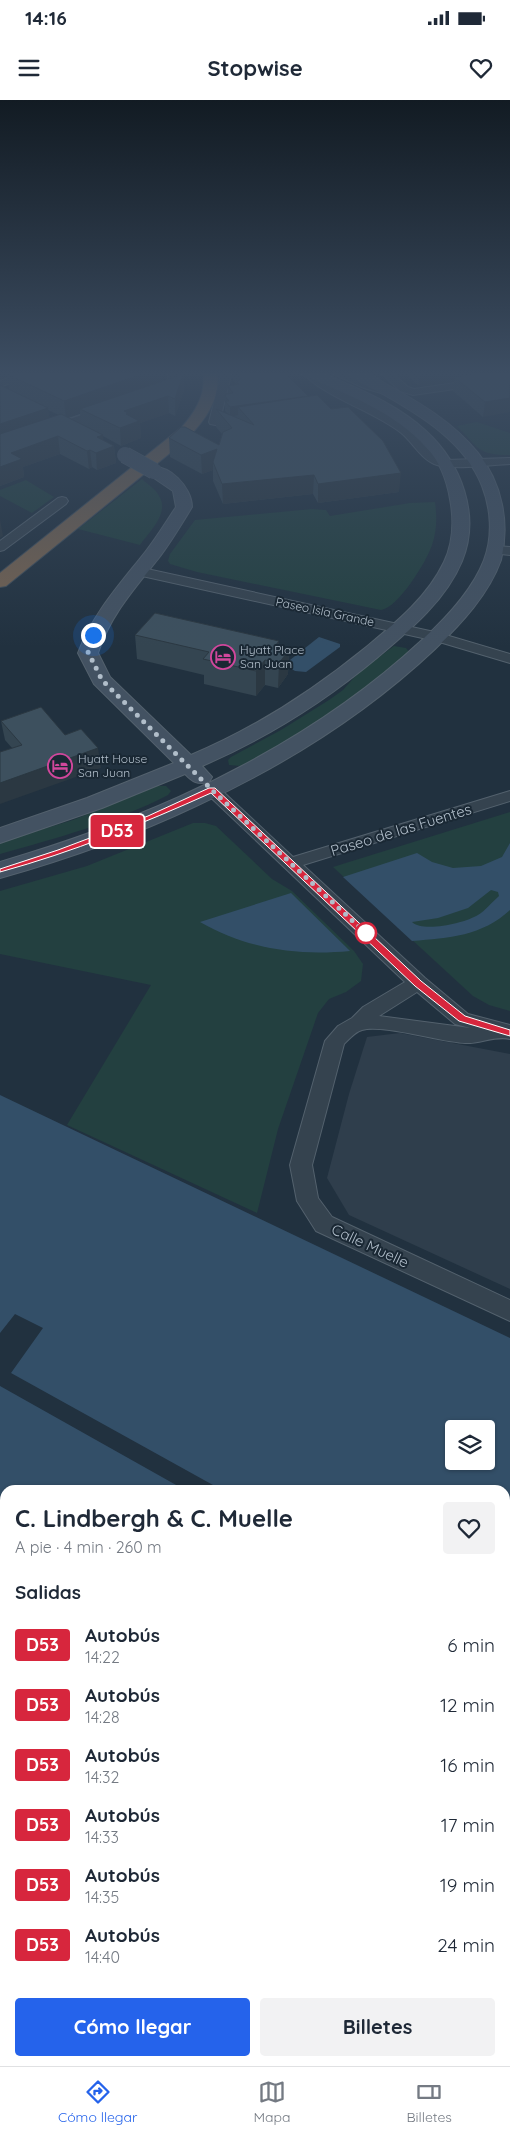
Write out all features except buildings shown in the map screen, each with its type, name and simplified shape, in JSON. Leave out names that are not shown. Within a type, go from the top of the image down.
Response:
[{"type":"highway","points":[[0,566],[132,463]]},
{"type":"highway","points":[[0,582],[149,463]]},
{"type":"main road","points":[[139,463],[176,483],[182,491],[184,505],[160,544],[101,620],[93,635],[88,652],[102,680],[212,790]]},
{"type":"main road","points":[[0,836],[112,798],[226,749],[323,692],[402,628],[430,596],[446,572],[458,548],[460,513],[457,491],[445,463]]},
{"type":"main road","points":[[0,870],[61,852],[151,818],[212,790],[300,742],[348,711],[397,675],[439,637],[468,604],[492,562],[503,550],[498,540],[498,518],[493,494],[478,464]]},
{"type":"street","points":[[440,463],[447,466],[491,463]]},
{"type":"street","points":[[478,464],[510,466]]},
{"type":"street","points":[[0,547],[62,502]]},
{"type":"street","name":"Paseo Isla Grande","points":[[138,571],[402,628],[481,649],[510,659]]},
{"type":"street","points":[[212,790],[418,983],[462,1019],[507,1032]]},
{"type":"street","name":"Paseo de las Fuentes","points":[[292,863],[510,796]]},
{"type":"street","name":"Calle Muelle","points":[[418,983],[370,1012],[335,1041],[302,1165],[308,1201],[324,1224],[510,1311]]},
{"type":"street","points":[[359,1023],[380,1023],[466,1036],[507,1032]]},
{"type":"shaded area","points":[[400,1033],[510,1054],[510,1289],[349,1215],[327,1178],[349,1094],[367,1037]]},
{"type":"green space","points":[[142,479],[158,493],[162,502],[162,509],[157,522],[140,545],[78,529]]},
{"type":"green space","points":[[26,480],[54,497],[32,513],[0,496],[0,490]]},
{"type":"green space","points":[[435,502],[436,529],[429,552],[403,593],[388,607],[381,610],[197,572],[170,564],[168,561],[170,554],[195,520],[312,509],[326,510],[330,516],[410,503]]},
{"type":"green space","points":[[394,646],[406,648],[410,653],[354,698],[290,739],[241,766],[229,765],[228,760],[231,757],[281,730],[343,690],[359,672]]},
{"type":"green space","points":[[157,786],[166,786],[171,791],[168,795],[148,805],[107,821],[0,854],[0,842],[73,820]]},
{"type":"green space","points":[[510,812],[510,1011],[489,1005],[473,996],[333,867]]},
{"type":"green space","points":[[193,823],[205,823],[216,826],[272,879],[292,891],[354,951],[363,964],[361,981],[346,992],[329,999],[318,1013],[278,1129],[257,1213],[67,1125],[151,985],[0,954],[0,891],[87,866]]},
{"type":"water","points":[[319,637],[340,644],[340,647],[306,672],[295,671],[287,666],[290,660]]},
{"type":"water","points":[[510,843],[510,910],[499,919],[476,930],[439,939],[412,941],[343,877],[417,853],[432,862],[453,868],[481,866],[502,857]],"holes":[[[491,890],[498,892],[499,896],[483,911],[464,921],[434,927],[425,927],[412,922],[438,918],[468,908]]]},
{"type":"water","points":[[291,893],[350,951],[311,952],[273,949],[236,939],[200,922]]},
{"type":"water","points":[[0,1095],[510,1338],[510,1485],[0,1485]]},
{"type":"pier","points":[[15,1314],[43,1328],[11,1373],[213,1485],[176,1485],[0,1386],[0,1333]]},
{"type":"bus line","name":"D53","points":[[0,869],[61,852],[151,818],[212,790],[418,983],[462,1019],[510,1032]]},
{"type":"place","name":"Hyatt Place San Juan","points":[[223,657]]},
{"type":"place","name":"Hyatt House San Juan","points":[[60,766]]},
{"type":"route","points":[[93,635],[88,652],[102,680],[212,790],[371,938],[366,933]]}]
